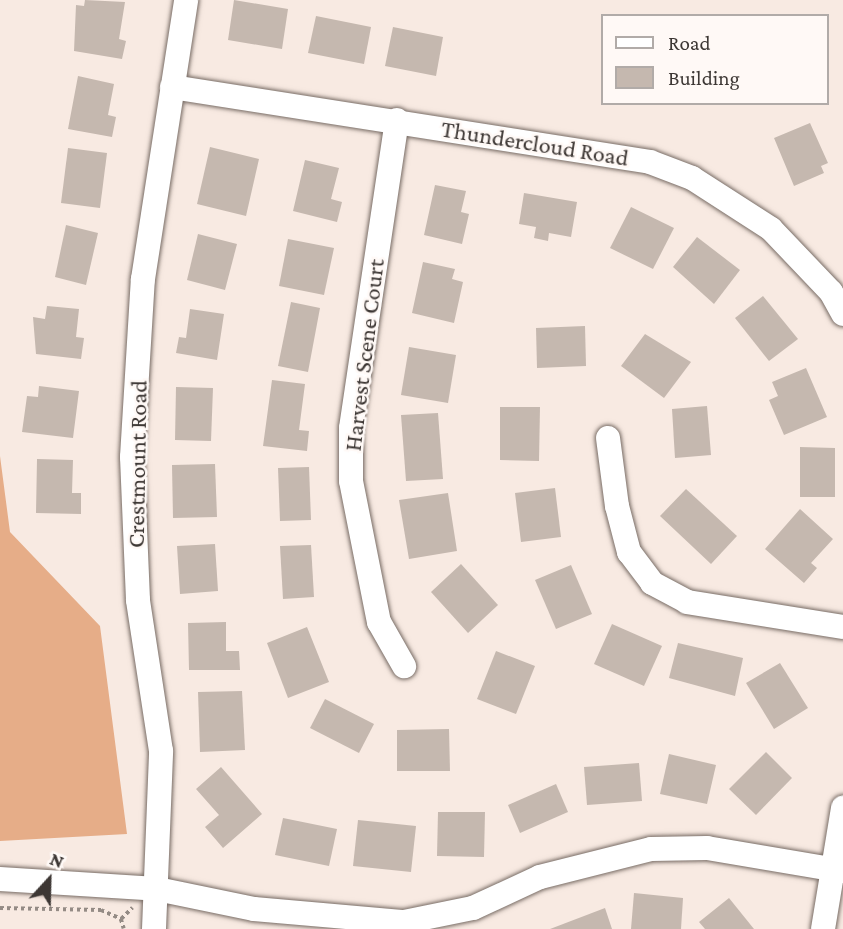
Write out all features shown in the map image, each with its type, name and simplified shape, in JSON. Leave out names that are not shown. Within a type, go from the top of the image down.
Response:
[{"type":"street","name":"Crestmount Road","points":[[154,929],[147,896],[161,751],[138,600],[132,457],[144,279],[186,0]]},
{"type":"street","name":"Thundercloud Road","points":[[172,87],[397,120],[650,162],[692,178],[771,229],[831,292],[843,314]]},
{"type":"street","name":"Harvest Scene Court","points":[[397,120],[351,428],[351,481],[379,622],[404,666]]},
{"type":"street","points":[[608,439],[617,506],[629,552],[652,583],[687,602],[843,627]]},
{"type":"street","points":[[823,929],[838,870],[843,808]]},
{"type":"street","points":[[0,880],[254,909],[404,922],[473,908],[540,877],[651,849],[707,848],[838,870]]},
{"type":"path","points":[[121,919],[147,896]]},
{"type":"path","points":[[0,908],[100,910],[121,919]]},
{"type":"path","points":[[121,919],[124,929]]},
{"type":"shaded area","points":[[0,456],[10,532],[100,626],[127,834],[0,841]]},
{"type":"building","points":[[85,0],[125,2],[119,39],[126,41],[122,59],[74,51],[76,5],[84,6]]},
{"type":"building","points":[[234,0],[288,9],[282,49],[228,40]]},
{"type":"building","points":[[316,16],[371,27],[364,64],[308,53]]},
{"type":"building","points":[[393,27],[443,37],[436,76],[385,66]]},
{"type":"building","points":[[78,76],[114,84],[108,115],[116,117],[112,137],[68,129]]},
{"type":"building","points":[[810,123],[828,163],[821,166],[824,173],[794,186],[774,138]]},
{"type":"building","points":[[210,147],[259,159],[246,216],[197,204]]},
{"type":"building","points":[[68,148],[107,153],[100,208],[61,203]]},
{"type":"building","points":[[305,160],[339,168],[331,199],[342,202],[337,222],[293,211]]},
{"type":"building","points":[[435,185],[466,191],[461,212],[469,214],[462,244],[424,235]]},
{"type":"building","points":[[524,193],[577,202],[571,237],[549,233],[548,241],[534,238],[536,227],[519,224]]},
{"type":"building","points":[[631,207],[674,228],[653,269],[610,248]]},
{"type":"building","points":[[66,225],[98,233],[86,285],[55,277]]},
{"type":"building","points":[[198,234],[237,244],[225,290],[187,280]]},
{"type":"building","points":[[697,237],[740,270],[714,304],[673,267]]},
{"type":"building","points":[[288,239],[334,248],[324,295],[279,286]]},
{"type":"building","points":[[423,262],[455,269],[452,279],[463,282],[454,323],[412,313]]},
{"type":"building","points":[[763,296],[798,339],[769,361],[735,318]]},
{"type":"building","points":[[291,302],[320,308],[308,372],[278,366]]},
{"type":"building","points":[[47,306],[79,309],[76,337],[84,338],[81,359],[36,354],[33,317],[45,319]]},
{"type":"building","points":[[190,309],[224,314],[217,360],[176,353],[179,337],[186,338]]},
{"type":"building","points":[[585,326],[586,366],[537,368],[536,328]]},
{"type":"building","points":[[645,334],[691,362],[664,398],[621,366]]},
{"type":"building","points":[[409,347],[456,355],[448,403],[401,395]]},
{"type":"building","points":[[806,368],[827,417],[784,435],[769,400],[778,396],[772,382]]},
{"type":"building","points":[[272,380],[305,384],[299,430],[309,431],[307,451],[263,446]]},
{"type":"building","points":[[39,386],[79,391],[73,438],[22,432],[27,396],[38,397]]},
{"type":"building","points":[[176,387],[213,388],[211,441],[175,440]]},
{"type":"building","points":[[707,406],[711,455],[675,458],[672,409]]},
{"type":"building","points":[[500,407],[540,407],[539,461],[500,460]]},
{"type":"building","points":[[438,413],[443,479],[406,481],[401,415]]},
{"type":"building","points":[[800,447],[835,448],[835,497],[800,497]]},
{"type":"building","points":[[37,459],[73,460],[72,493],[81,493],[81,514],[36,513]]},
{"type":"building","points":[[215,464],[217,517],[173,518],[172,465]]},
{"type":"building","points":[[309,467],[311,520],[280,521],[278,468]]},
{"type":"building","points":[[555,488],[561,537],[521,542],[515,493]]},
{"type":"building","points":[[686,489],[737,536],[711,564],[660,516]]},
{"type":"building","points":[[448,493],[457,551],[409,559],[399,500]]},
{"type":"building","points":[[800,509],[833,539],[811,563],[817,568],[804,583],[765,549]]},
{"type":"building","points":[[215,544],[218,591],[180,594],[177,546]]},
{"type":"building","points":[[311,545],[314,597],[283,599],[280,546]]},
{"type":"building","points":[[461,564],[498,605],[468,633],[431,592]]},
{"type":"building","points":[[571,565],[592,614],[556,629],[535,580]]},
{"type":"building","points":[[226,622],[226,651],[239,651],[240,670],[189,670],[188,623]]},
{"type":"building","points":[[612,624],[662,646],[644,686],[594,664]]},
{"type":"building","points":[[307,627],[329,682],[288,698],[267,643]]},
{"type":"building","points":[[678,643],[743,658],[735,696],[669,678]]},
{"type":"building","points":[[496,651],[535,666],[516,714],[477,699]]},
{"type":"building","points":[[780,663],[808,708],[774,729],[746,683]]},
{"type":"building","points":[[242,691],[245,750],[200,752],[198,692]]},
{"type":"building","points":[[325,699],[374,724],[359,753],[310,728]]},
{"type":"building","points":[[449,729],[450,771],[397,771],[397,730]]},
{"type":"building","points":[[766,752],[792,778],[756,815],[729,789]]},
{"type":"building","points":[[669,754],[716,765],[707,804],[660,794]]},
{"type":"building","points":[[639,763],[642,801],[587,805],[584,767]]},
{"type":"building","points":[[221,767],[262,814],[223,848],[205,827],[219,815],[196,789]]},
{"type":"building","points":[[556,784],[568,812],[520,833],[508,805]]},
{"type":"building","points":[[438,812],[485,812],[484,857],[437,856]]},
{"type":"building","points":[[283,818],[337,829],[329,866],[275,855]]},
{"type":"building","points":[[358,820],[416,826],[411,872],[353,866]]},
{"type":"building","points":[[634,893],[683,898],[681,929],[631,929]]},
{"type":"building","points":[[729,898],[754,929],[705,929],[699,922]]},
{"type":"building","points":[[605,908],[612,929],[550,929]]}]
